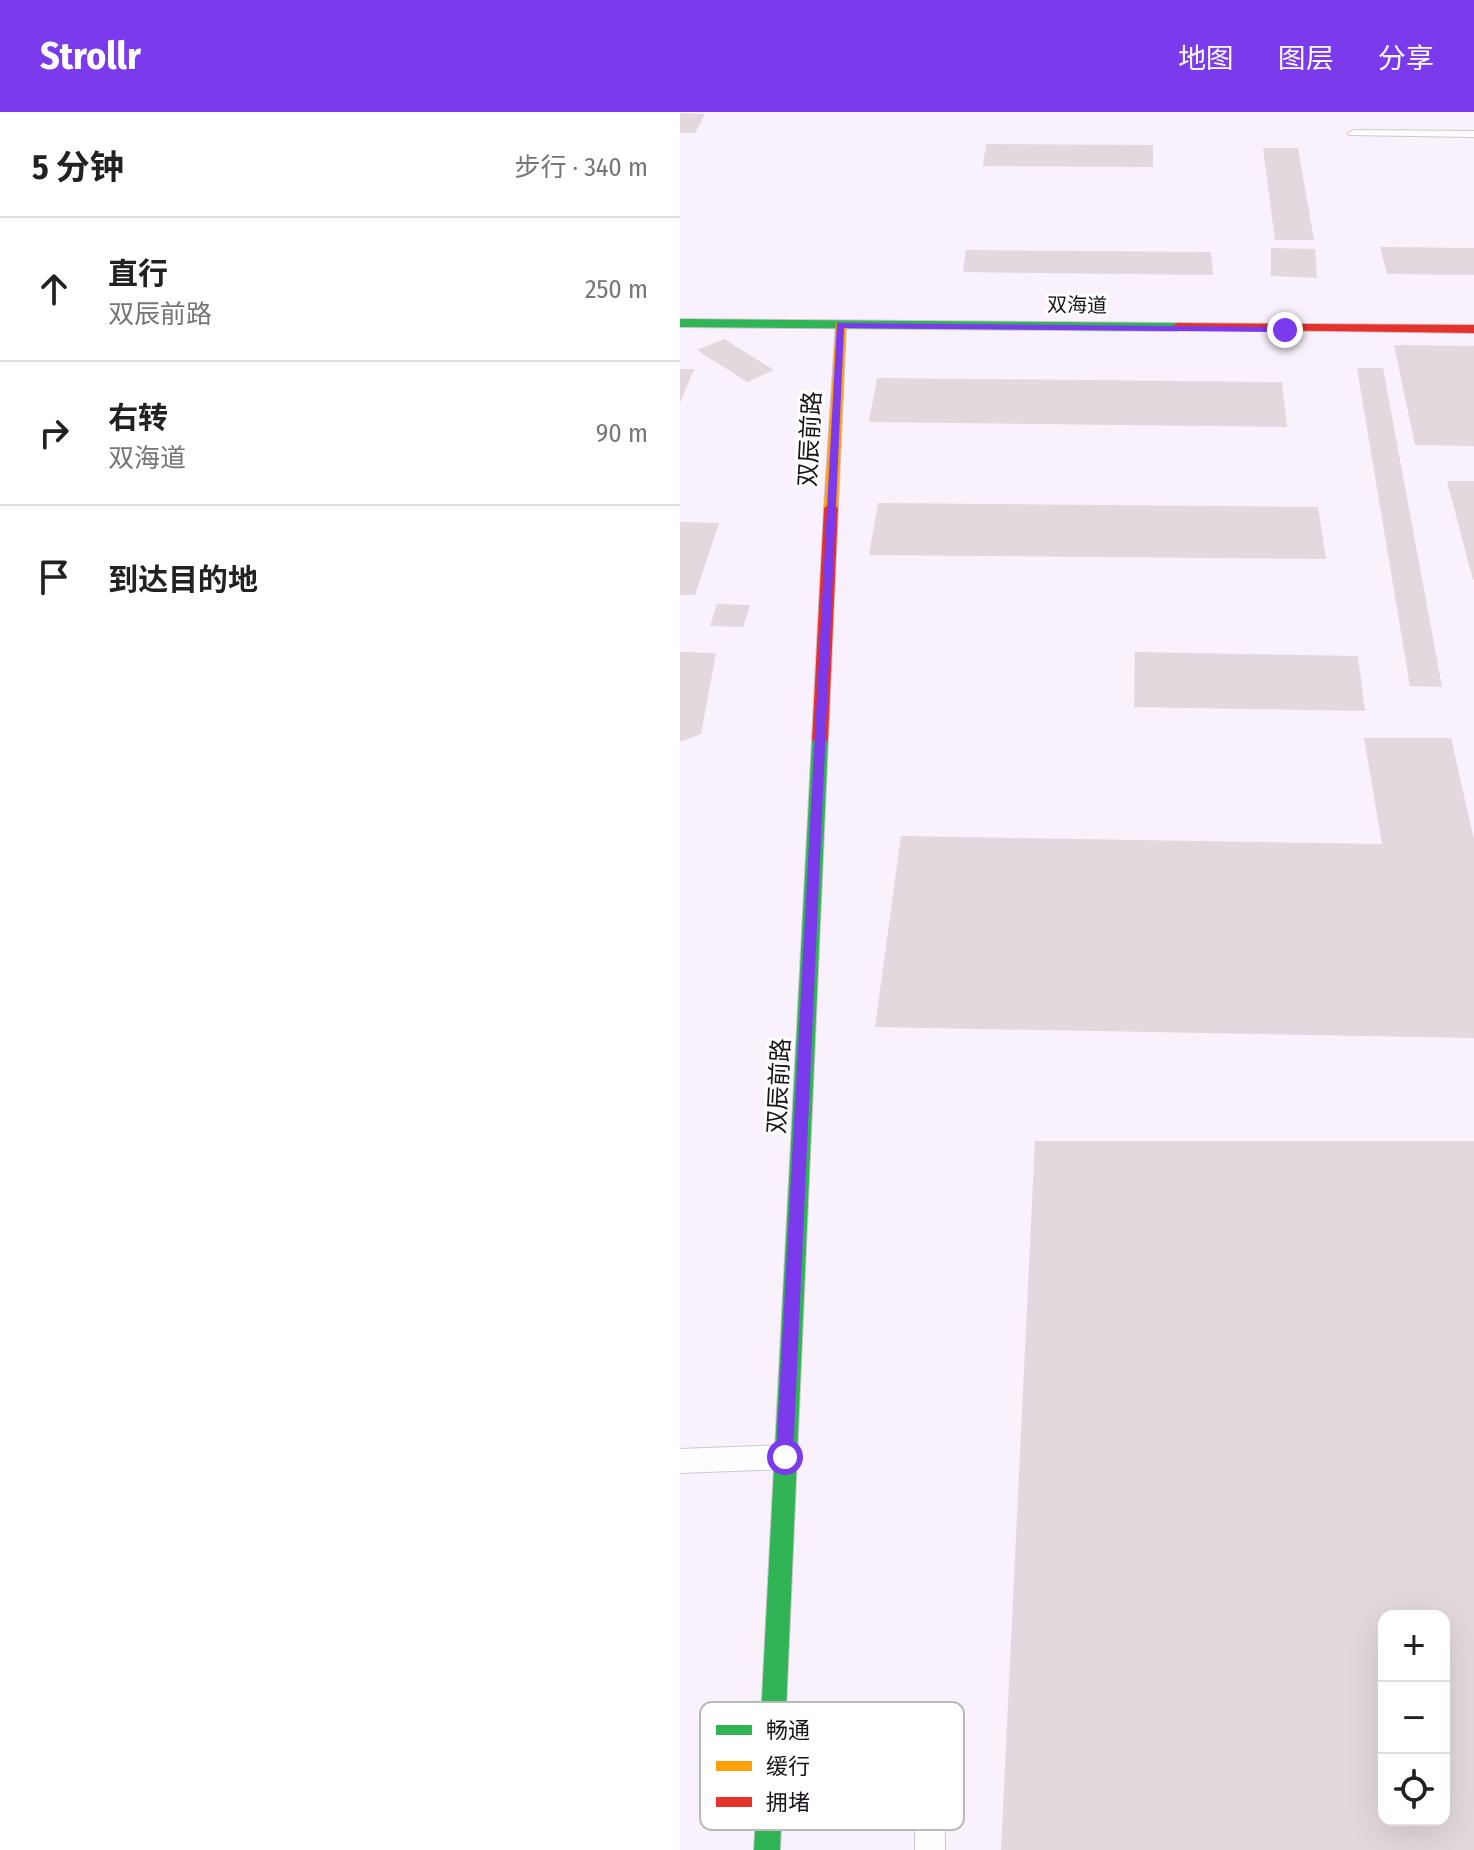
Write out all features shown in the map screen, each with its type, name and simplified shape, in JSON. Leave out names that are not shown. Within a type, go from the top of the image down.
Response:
[{"type":"street","name":"双海道","points":[[680,323],[1474,329]]},
{"type":"street","name":"双辰前路","points":[[773,1702],[840,325]]},
{"type":"street","name":"双辰前路","points":[[767,1850],[768,1830]]},
{"type":"lane","points":[[1353,133],[1474,134]]},
{"type":"lane","points":[[680,1461],[785,1457]]},
{"type":"building","points":[[680,113],[705,114],[695,133],[680,133]]},
{"type":"building","points":[[986,144],[1153,145],[1153,167],[983,166]]},
{"type":"building","points":[[1263,148],[1298,148],[1314,240],[1275,240]]},
{"type":"building","points":[[1380,247],[1474,248],[1474,275],[1387,274]]},
{"type":"building","points":[[1271,248],[1315,249],[1317,278],[1271,276]]},
{"type":"building","points":[[966,250],[1211,252],[1213,275],[963,272]]},
{"type":"building","points":[[724,339],[774,370],[747,382],[697,350]]},
{"type":"building","points":[[1394,345],[1474,346],[1474,446],[1415,445]]},
{"type":"building","points":[[1357,368],[1383,368],[1442,687],[1410,686]]},
{"type":"building","points":[[680,369],[694,369],[680,403]]},
{"type":"building","points":[[877,378],[1282,382],[1287,427],[869,422]]},
{"type":"building","points":[[1447,481],[1474,481],[1474,580],[1473,580]]},
{"type":"building","points":[[878,503],[1318,507],[1326,559],[869,555]]},
{"type":"building","points":[[680,522],[719,523],[695,595],[680,595]]},
{"type":"building","points":[[717,604],[750,605],[743,627],[710,626]]},
{"type":"building","points":[[680,652],[716,653],[701,734],[680,742]]},
{"type":"building","points":[[1135,652],[1358,656],[1365,711],[1134,707]]},
{"type":"building","points":[[1364,738],[1451,738],[1474,840],[1474,1038],[875,1027],[901,836],[1382,844]]},
{"type":"building","points":[[1035,1141],[1474,1141],[1474,1850],[1001,1850]]},
{"type":"traffic: fast","points":[[680,323],[1177,327]]},
{"type":"traffic: fast","points":[[774,1702],[820,740]]},
{"type":"traffic: fast","points":[[767,1850],[768,1830]]},
{"type":"traffic: slow","points":[[831,508],[840,325]]},
{"type":"traffic: jam","points":[[1177,327],[1474,329]]},
{"type":"traffic: jam","points":[[820,740],[831,508]]},
{"type":"route","points":[[785,1457],[840,325],[1285,330]]}]
